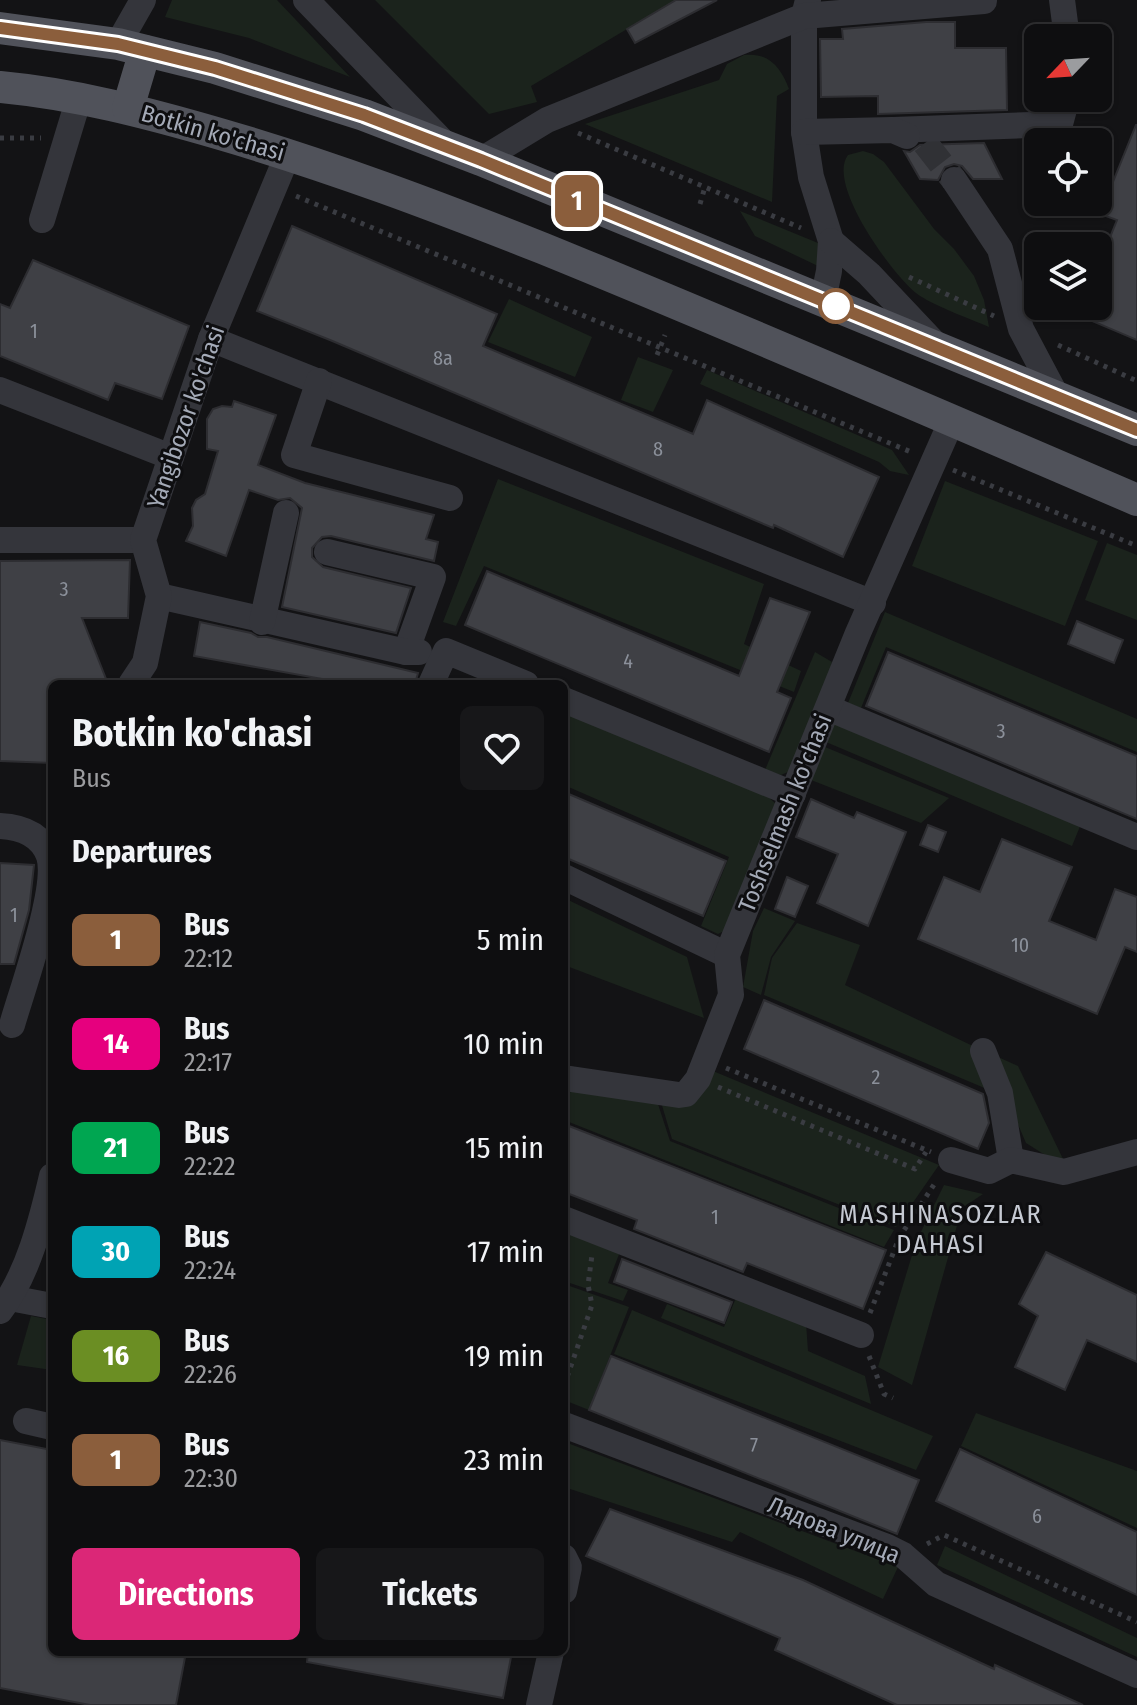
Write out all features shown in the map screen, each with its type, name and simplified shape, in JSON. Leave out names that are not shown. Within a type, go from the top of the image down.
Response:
[{"type":"main road","points":[[0,28],[131,47],[281,88],[448,146],[1137,430]]},
{"type":"main road","name":"Botkin ko'chasi","points":[[131,47],[128,108],[288,154],[448,211],[679,303],[1137,500]]},
{"type":"main road","points":[[0,87],[128,108]]},
{"type":"street","name":"Botkin ko'chasi","points":[[131,47],[143,0]]},
{"type":"street","points":[[306,0],[448,146]]},
{"type":"street","points":[[1062,0],[1065,24]]},
{"type":"street","points":[[481,160],[547,120],[806,8],[984,1]]},
{"type":"street","points":[[806,8],[804,132],[811,177],[831,241],[823,300]]},
{"type":"street","points":[[42,220],[79,98]]},
{"type":"street","points":[[804,132],[1060,124],[1063,112]]},
{"type":"street","points":[[893,130],[925,143]]},
{"type":"street","name":"Yangibozor ko'chasi","points":[[134,680],[145,663],[159,596],[143,540],[211,339],[288,154]]},
{"type":"street","points":[[954,180],[1000,249],[1021,329],[1057,397]]},
{"type":"street","points":[[831,241],[869,274],[939,348]]},
{"type":"street","points":[[211,339],[873,603]]},
{"type":"street","points":[[319,381],[294,455],[450,498]]},
{"type":"street","points":[[0,390],[171,457]]},
{"type":"street","name":"Toshselmash ko'chasi","points":[[702,1069],[731,995],[727,955],[828,708],[952,420]]},
{"type":"street","points":[[262,622],[286,513]]},
{"type":"street","points":[[0,540],[143,540]]},
{"type":"street","points":[[159,596],[262,622],[413,652],[433,577],[327,552]]},
{"type":"street","points":[[433,680],[446,651],[516,680]]},
{"type":"street","points":[[568,702],[793,794]]},
{"type":"street","points":[[828,708],[1137,837]]},
{"type":"street","points":[[0,826],[19,827],[40,840],[48,854]]},
{"type":"street","points":[[568,879],[727,955]]},
{"type":"street","points":[[12,1025],[48,897]]},
{"type":"street","points":[[983,1051],[1003,1103],[1011,1160]]},
{"type":"street","points":[[568,1079],[679,1095],[686,1094],[702,1069]]},
{"type":"street","points":[[939,1155],[989,1171],[1011,1160],[1064,1172],[1137,1152]]},
{"type":"street","points":[[48,1192],[41,1221],[5,1304],[48,1306]]},
{"type":"street","points":[[568,1220],[861,1335]]},
{"type":"street","points":[[26,1421],[48,1426]]},
{"type":"street","name":"Лядова улица","points":[[568,1427],[903,1555],[936,1584],[1137,1675]]},
{"type":"street","points":[[539,1705],[550,1656]]},
{"type":"path","points":[[0,138],[41,138]]},
{"type":"path","points":[[275,187],[1137,546]]},
{"type":"path","points":[[700,204],[705,187]]},
{"type":"path","points":[[657,355],[665,335]]},
{"type":"path","points":[[702,1069],[915,1169],[939,1155]]},
{"type":"path","points":[[702,1069],[939,1155]]},
{"type":"path","points":[[893,1398],[884,1394],[861,1335],[899,1238],[939,1155]]},
{"type":"path","points":[[568,1374],[592,1305],[588,1285],[592,1254],[600,1232]]},
{"type":"path","points":[[903,1555],[944,1535],[1137,1622]]},
{"type":"shaded area","points":[[172,0],[277,0],[350,77],[249,38],[165,17]]},
{"type":"shaded area","points":[[375,0],[676,0],[531,86],[537,102],[489,114]]},
{"type":"shaded area","points":[[744,55],[760,56],[773,63],[789,89],[777,96],[772,202],[585,124],[719,80],[727,64]]},
{"type":"shaded area","points":[[863,151],[884,162],[974,276],[984,300],[989,327],[923,298],[905,283],[878,249],[846,186],[844,168],[848,155]]},
{"type":"shaded area","points":[[740,211],[818,243],[818,266],[755,236]]},
{"type":"shaded area","points":[[509,299],[592,337],[575,377],[488,342]]},
{"type":"shaded area","points":[[638,357],[673,370],[653,412],[621,400]]},
{"type":"shaded area","points":[[707,370],[892,450],[909,475],[890,471],[879,462],[700,384]]},
{"type":"shaded area","points":[[498,479],[764,584],[744,644],[801,671],[794,692],[484,566],[456,626],[443,622]]},
{"type":"shaded area","points":[[945,481],[1098,541],[1065,626],[912,566]]},
{"type":"shaded area","points":[[1107,543],[1137,555],[1137,620],[1085,600]]},
{"type":"shaded area","points":[[885,612],[1137,719],[1137,752],[886,647],[861,708],[848,703]]},
{"type":"shaded area","points":[[815,652],[832,662],[830,674],[790,771],[781,775],[765,770]]},
{"type":"shaded area","points":[[568,710],[766,795],[776,804],[724,931],[718,934],[701,926],[729,857],[568,787]]},
{"type":"shaded area","points":[[835,720],[1081,824],[1072,846],[826,742]]},
{"type":"shaded area","points":[[825,747],[949,798],[921,823],[811,780]]},
{"type":"shaded area","points":[[568,900],[687,957],[704,1018],[568,967]]},
{"type":"shaded area","points":[[764,908],[795,921],[771,957],[761,995],[743,987],[753,931]]},
{"type":"shaded area","points":[[797,923],[860,945],[845,985],[975,1047],[994,1092],[764,995],[772,958]]},
{"type":"shaded area","points":[[987,1052],[1018,1066],[1064,1161],[1053,1160],[1026,1143]]},
{"type":"shaded area","points":[[713,1071],[939,1165],[896,1227],[672,1139],[661,1102],[683,1105],[695,1102]]},
{"type":"shaded area","points":[[573,1088],[657,1101],[670,1141],[894,1230],[884,1247],[568,1122],[568,1096]]},
{"type":"shaded area","points":[[944,1185],[983,1194],[962,1208],[912,1385],[878,1367],[916,1242]]},
{"type":"shaded area","points":[[568,1229],[621,1249],[608,1283],[628,1290],[623,1301],[568,1282]]},
{"type":"shaded area","points":[[568,1285],[629,1307],[589,1410],[568,1402]]},
{"type":"shaded area","points":[[738,1293],[806,1323],[808,1351],[865,1376],[871,1404],[661,1318],[667,1304],[724,1327]]},
{"type":"shaded area","points":[[632,1310],[933,1436],[916,1470],[614,1354]]},
{"type":"shaded area","points":[[31,1316],[48,1319],[48,1369],[17,1365]]},
{"type":"shaded area","points":[[976,1413],[1137,1471],[1137,1528],[961,1446]]},
{"type":"shaded area","points":[[570,1444],[898,1567],[883,1599],[740,1532],[732,1542],[568,1488]]},
{"type":"shaded area","points":[[945,1546],[1137,1638],[1137,1657],[937,1565]]},
{"type":"building","points":[[676,0],[717,0],[635,43],[627,29]]},
{"type":"building","points":[[955,22],[955,48],[1006,48],[1007,110],[878,114],[878,96],[821,97],[820,39],[843,39],[842,29]]},
{"type":"building","points":[[1137,125],[1137,340],[1090,320],[1112,320],[1112,232],[1117,220],[1106,216],[1112,216],[1112,184]]},
{"type":"building","points":[[984,143],[1002,179],[973,179],[962,166],[954,164],[945,167],[938,180],[920,179],[904,151],[910,152],[920,145]]},
{"type":"building","points":[[292,226],[497,314],[483,346],[693,434],[707,400],[879,477],[843,557],[774,525],[773,528],[257,311]]},
{"type":"building","points":[[33,260],[189,326],[162,399],[115,383],[108,400],[0,356],[0,304],[10,308]]},
{"type":"building","points":[[234,401],[276,415],[258,465],[305,483],[434,515],[426,539],[438,542],[434,561],[331,536],[322,537],[312,548],[312,557],[323,567],[411,588],[396,633],[282,607],[302,508],[290,498],[278,500],[249,490],[226,556],[186,541],[193,526],[192,508],[196,500],[205,494],[218,451],[207,449],[207,419],[213,409],[232,407]]},
{"type":"building","points":[[130,560],[128,618],[82,618],[106,680],[48,680],[48,763],[0,761],[0,561]]},
{"type":"building","points":[[487,571],[739,676],[770,598],[810,612],[777,692],[791,698],[769,752],[465,625]]},
{"type":"building","points":[[1077,621],[1123,640],[1114,663],[1068,644]]},
{"type":"building","points":[[200,622],[418,673],[416,680],[328,680],[194,656]]},
{"type":"building","points":[[888,652],[1137,756],[1137,819],[866,706]]},
{"type":"building","points":[[568,794],[726,861],[703,916],[568,859]]},
{"type":"building","points":[[811,799],[854,818],[857,812],[906,832],[868,926],[817,903],[838,854],[796,837]]},
{"type":"building","points":[[928,825],[946,832],[938,852],[920,845]]},
{"type":"building","points":[[1002,839],[1072,867],[1049,921],[1096,940],[1115,889],[1137,897],[1137,952],[1125,947],[1097,1014],[918,939],[944,877],[980,892]]},
{"type":"building","points":[[0,863],[34,865],[29,910],[14,964],[0,964]]},
{"type":"building","points":[[787,877],[808,886],[795,917],[775,909]]},
{"type":"building","points":[[764,1000],[983,1094],[989,1123],[978,1149],[744,1049]]},
{"type":"building","points":[[568,1126],[886,1250],[863,1309],[747,1263],[743,1272],[634,1229],[637,1220],[568,1194]]},
{"type":"building","points":[[1046,1252],[1137,1295],[1137,1362],[1087,1340],[1065,1390],[1015,1367],[1038,1316],[1019,1304]]},
{"type":"building","points":[[622,1259],[732,1302],[724,1323],[614,1282]]},
{"type":"building","points":[[611,1356],[919,1480],[897,1534],[589,1410]]},
{"type":"building","points":[[0,1440],[48,1449],[48,1656],[185,1656],[176,1705],[90,1705],[0,1688]]},
{"type":"building","points":[[960,1449],[1137,1532],[1137,1595],[936,1501]]},
{"type":"building","points":[[610,1509],[803,1580],[994,1669],[995,1665],[1083,1705],[897,1705],[775,1650],[780,1638],[586,1556]]},
{"type":"building","points":[[308,1656],[511,1656],[503,1698],[307,1662]]},
{"type":"tunnel","points":[[925,143],[954,180]]},
{"type":"bus line","name":"1","points":[[0,28],[118,44],[215,68],[364,115],[448,146],[1137,430]]},
{"type":"district","name":"MASHINASOZLAR DAHASI","points":[[941,1229]]}]
